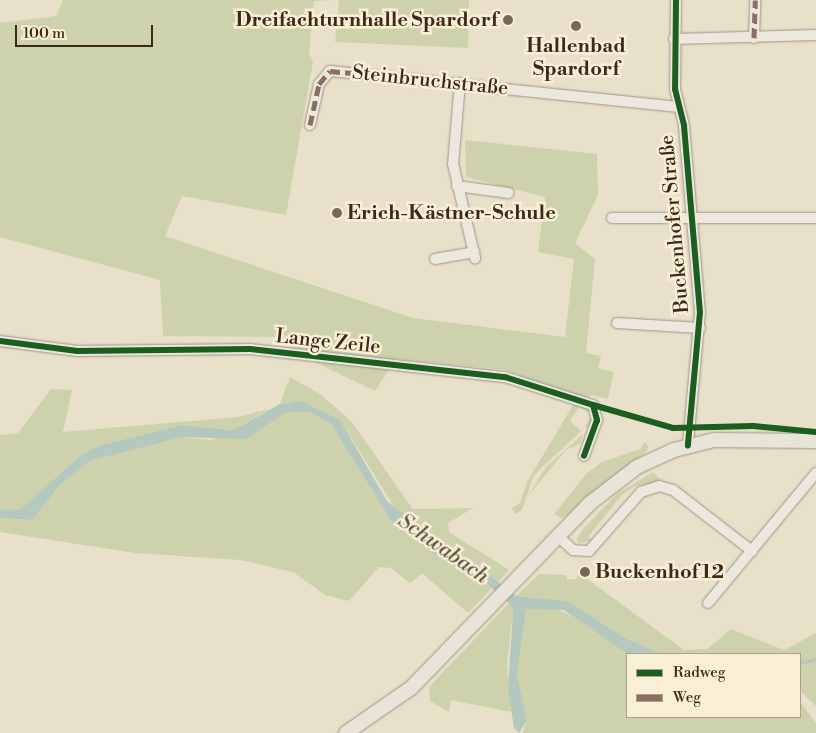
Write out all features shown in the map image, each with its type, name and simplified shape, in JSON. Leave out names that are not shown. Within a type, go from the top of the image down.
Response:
[{"type":"main road","points":[[346,733],[411,688],[483,617],[558,536],[627,473],[688,445],[739,438],[816,441]]},
{"type":"street","name":"Buckenhofer Straße","points":[[676,0],[674,39],[679,107],[692,218],[700,328],[688,445]]},
{"type":"street","points":[[754,0],[754,38]]},
{"type":"street","points":[[674,39],[816,35]]},
{"type":"street","name":"Steinbruchstraße","points":[[310,124],[318,84],[330,71],[679,107]]},
{"type":"street","points":[[435,259],[475,255],[456,186],[453,158],[460,83]]},
{"type":"street","points":[[456,186],[509,193]]},
{"type":"street","points":[[612,218],[816,218]]},
{"type":"street","points":[[617,323],[700,328]]},
{"type":"street","name":"Lange Zeile","points":[[0,341],[58,351],[197,348],[314,355],[505,377],[584,399],[598,414],[584,456]]},
{"type":"street","points":[[708,603],[816,473]]},
{"type":"street","points":[[558,536],[573,550],[589,551],[641,492],[659,486],[673,490],[752,551]]},
{"type":"green space","points":[[63,0],[335,0],[314,1],[309,52],[313,62],[286,215],[182,196],[165,236],[413,318],[565,337],[574,259],[538,252],[545,197],[466,177],[465,140],[597,154],[598,195],[575,243],[595,259],[586,353],[601,356],[598,368],[614,372],[608,399],[592,395],[577,400],[591,407],[592,414],[579,407],[570,421],[581,431],[534,475],[522,510],[515,514],[512,508],[520,503],[527,482],[576,400],[507,370],[395,359],[375,391],[296,353],[286,337],[163,336],[160,280],[0,237],[0,23],[56,16]]},
{"type":"green space","points":[[339,0],[469,0],[468,48],[335,42]]},
{"type":"green space","points":[[290,377],[320,394],[351,421],[413,509],[473,508],[448,523],[449,532],[509,570],[498,582],[398,513],[340,420],[288,402],[280,404]]},
{"type":"green space","points":[[51,389],[72,390],[63,432],[237,417],[269,409],[233,430],[181,425],[101,445],[82,454],[20,511],[0,509],[0,435],[18,433]]},
{"type":"green space","points":[[286,412],[309,412],[331,424],[393,524],[492,588],[468,613],[422,573],[410,583],[391,568],[379,567],[349,601],[325,595],[293,572],[240,560],[135,553],[0,532],[0,518],[32,520],[60,485],[90,461],[156,441],[181,437],[211,440]]},
{"type":"green space","points":[[592,414],[593,423],[584,428]]},
{"type":"green space","points":[[583,434],[580,444],[566,450],[528,496],[546,467]]},
{"type":"green space","points":[[645,442],[649,447],[644,454],[570,514],[561,518],[554,514],[587,473],[602,462],[640,449]]},
{"type":"green space","points":[[653,472],[662,481],[635,486],[622,495],[588,537],[592,541],[579,543],[576,539],[583,529],[617,494]]},
{"type":"green space","points":[[579,573],[684,650],[707,649],[731,629],[784,650],[816,633],[816,706],[801,692],[801,653],[659,653],[625,638],[568,601],[516,596],[539,574],[566,575],[567,580],[576,579]]},
{"type":"green space","points":[[509,603],[513,611],[507,664],[511,712],[451,700],[449,712],[430,701],[429,687]]},
{"type":"green space","points":[[550,607],[583,620],[627,653],[626,718],[801,718],[801,703],[816,723],[816,733],[523,733],[526,720],[517,675],[519,638],[526,609]]},
{"type":"water","name":"Schwabach","points":[[300,401],[340,420],[387,501],[440,544],[477,565],[516,596],[568,601],[625,638],[659,653],[627,653],[564,610],[526,609],[517,675],[527,720],[519,733],[514,728],[508,689],[513,611],[509,603],[486,583],[432,552],[420,538],[393,524],[331,424],[309,412],[286,412],[246,439],[181,437],[90,461],[60,485],[32,520],[0,518],[0,509],[20,510],[82,454],[101,445],[181,425],[233,430],[280,404]]},
{"type":"waterway","points":[[801,663],[816,659]]},
{"type":"marked path","points":[[754,38],[755,0]]},
{"type":"marked path","points":[[310,125],[319,84],[330,71],[460,83]]},
{"type":"cycle path","points":[[676,0],[675,89],[684,126],[700,312],[688,445]]},
{"type":"cycle path","points":[[0,341],[77,351],[250,349],[505,377],[593,405],[597,420],[584,456]]},
{"type":"cycle path","points":[[593,405],[673,428],[753,426],[816,432]]},
{"type":"place","name":"Dreifachturnhalle Spardorf","points":[[508,20]]},
{"type":"place","name":"Hallenbad Spardorf","points":[[576,26]]},
{"type":"place","name":"Erich-Kästner-Schule","points":[[337,213]]},
{"type":"place","name":"Buckenhof 12","points":[[585,572]]}]
